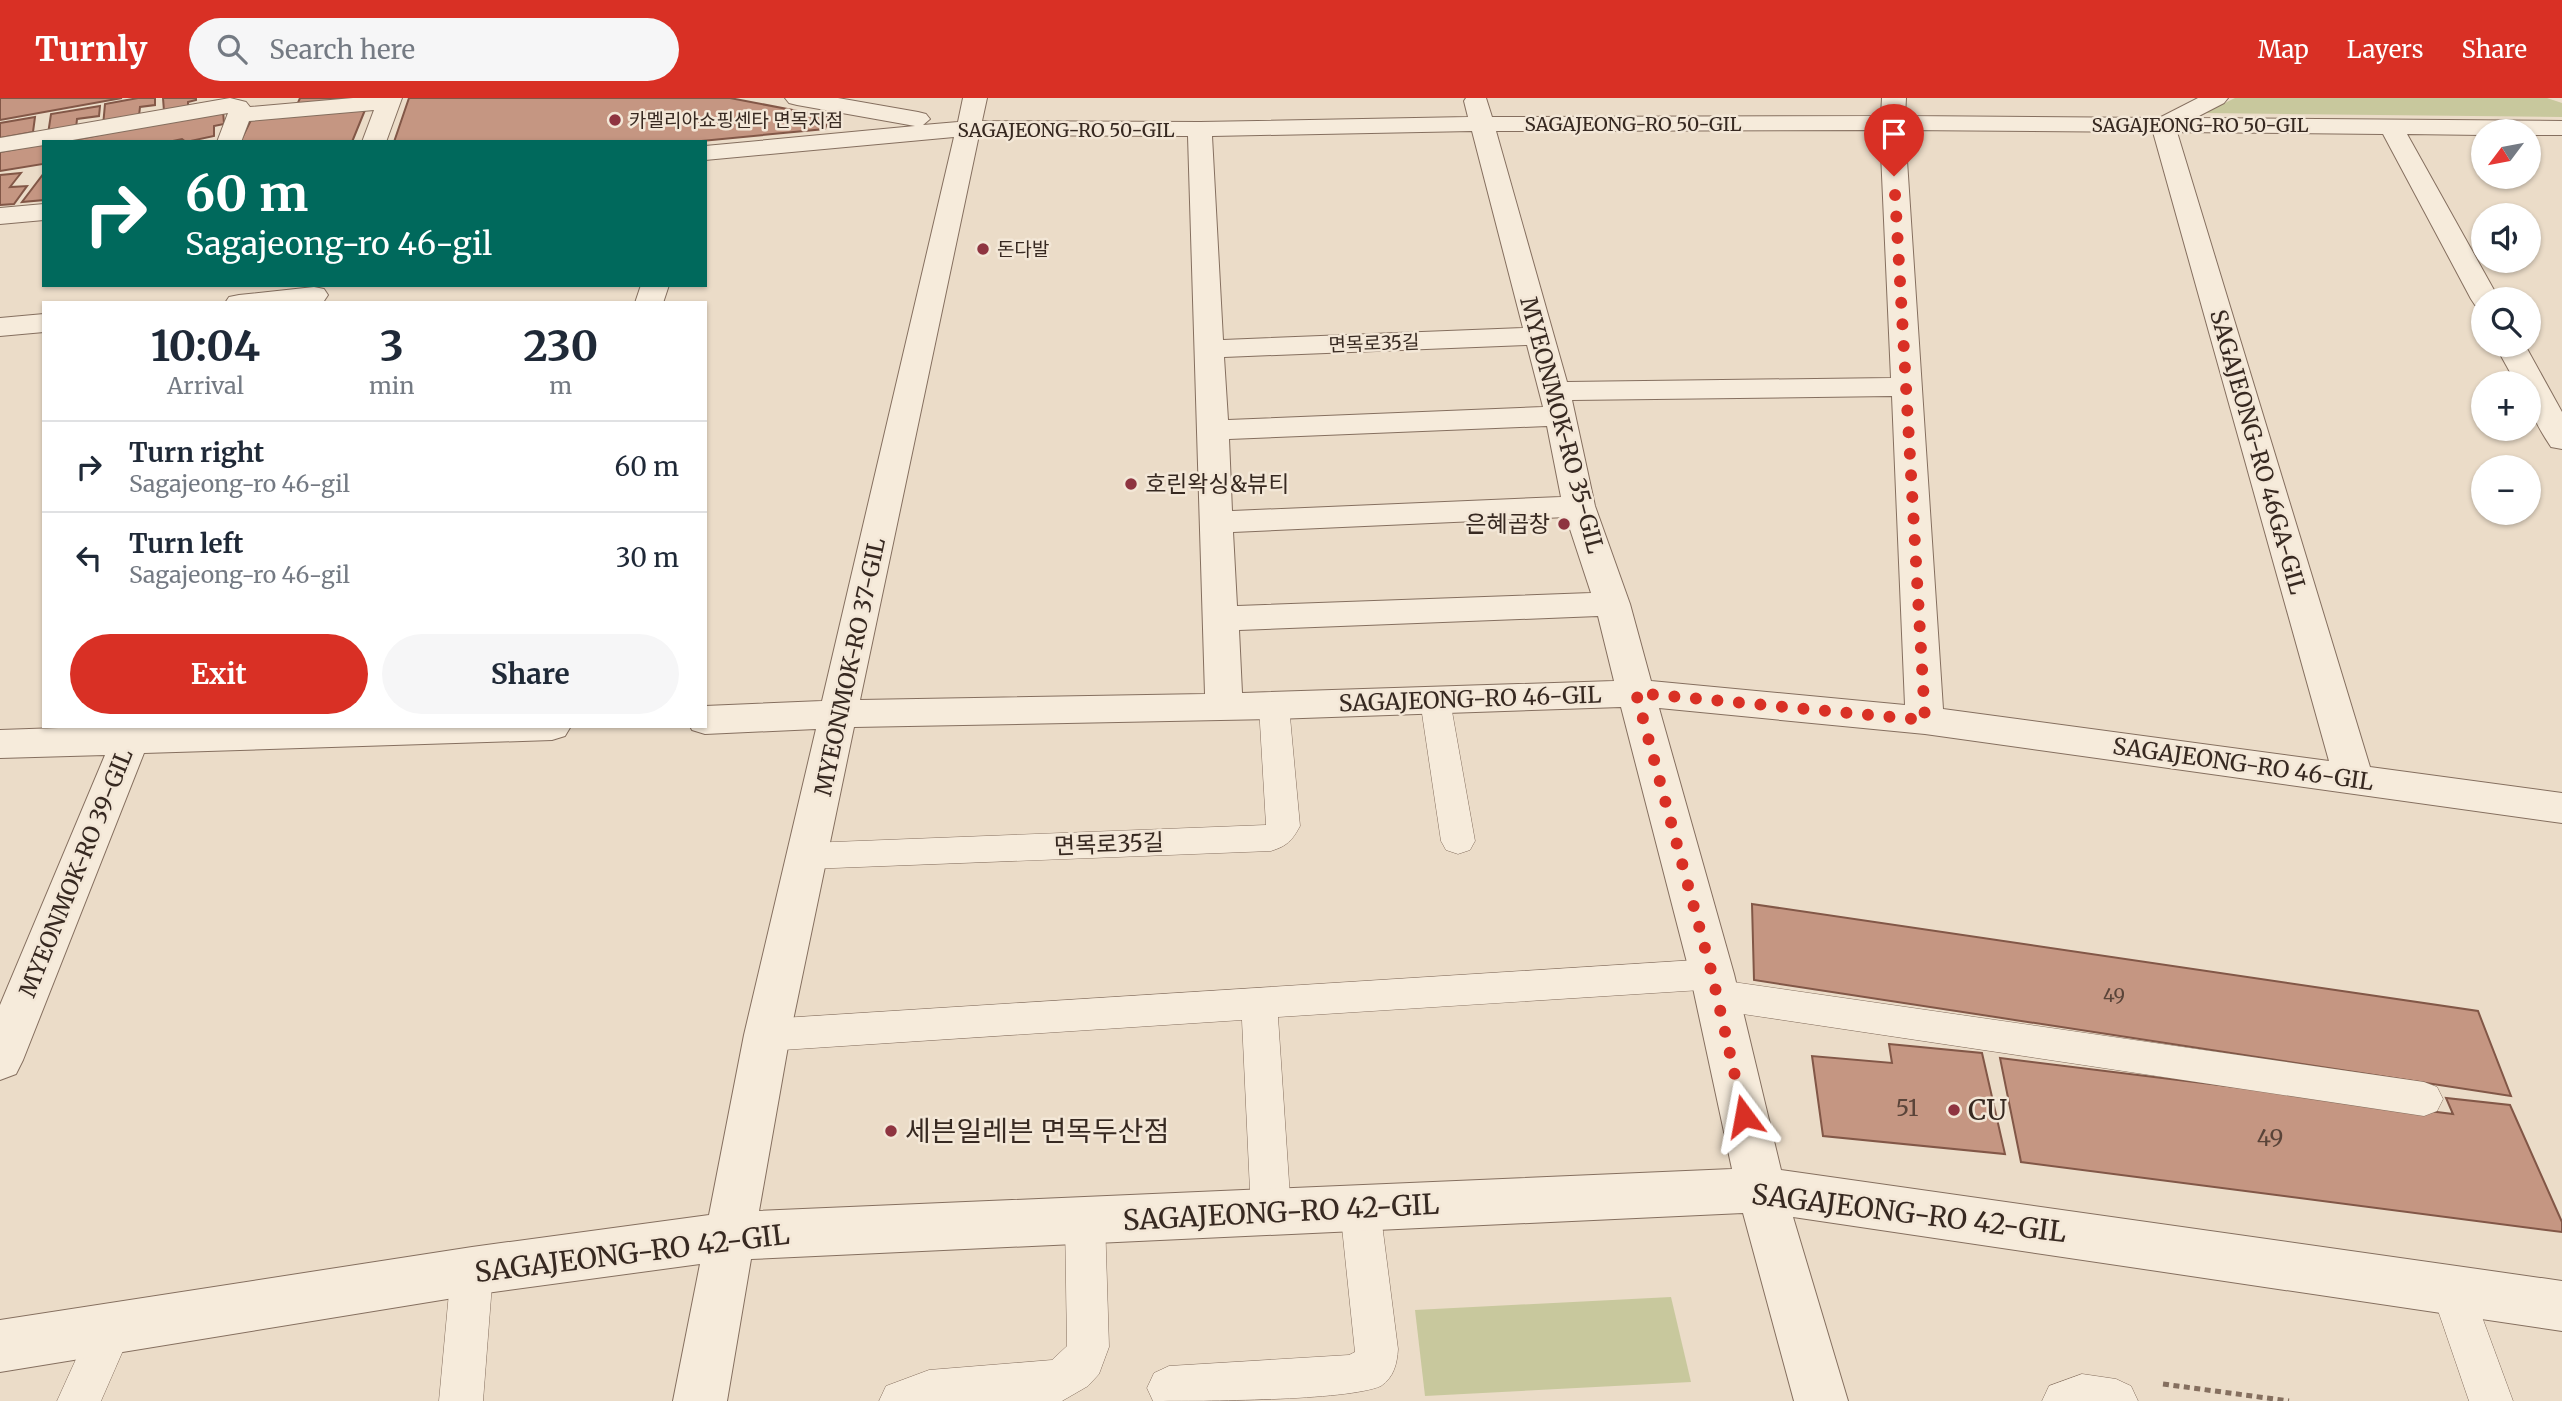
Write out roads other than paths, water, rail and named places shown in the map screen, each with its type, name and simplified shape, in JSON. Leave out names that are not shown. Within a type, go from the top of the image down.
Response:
[{"type":"street","points":[[797,98],[972,113]]},
{"type":"street","points":[[2163,125],[2216,98]]},
{"type":"street","points":[[240,115],[389,100],[375,140]]},
{"type":"street","points":[[0,145],[224,105],[238,107],[240,115],[230,140]]},
{"type":"street","points":[[1893,110],[1925,720]]},
{"type":"street","name":"SAGAJEONG-RO 50-GIL","points":[[707,153],[972,113],[1200,129],[1479,111],[1893,110],[2163,125],[2562,128]]},
{"type":"street","name":"MYEONMOK-RO 35-GIL","points":[[1479,111],[1558,403],[1579,506],[1612,604],[1714,984],[1761,1190],[1821,1401]]},
{"type":"street","name":"MYEONMOK-RO 37-GIL","points":[[700,1401],[767,1035],[841,714],[972,113]]},
{"type":"street","name":"SAGAJEONG-RO 46GA-GIL","points":[[2163,125],[2354,779]]},
{"type":"street","points":[[2390,127],[2478,287]]},
{"type":"street","points":[[1200,129],[1224,706]]},
{"type":"street","points":[[0,216],[42,212]]},
{"type":"street","points":[[256,301],[314,294]]},
{"type":"street","points":[[0,327],[42,323]]},
{"type":"street","name":"면목로35길","points":[[1209,349],[1539,336]]},
{"type":"street","points":[[2517,357],[2562,440]]},
{"type":"street","points":[[1213,430],[1558,403],[1906,387]]},
{"type":"street","points":[[1216,522],[1579,506]]},
{"type":"street","points":[[1221,619],[1612,604]]},
{"type":"street","name":"SAGAJEONG-RO 46-GIL","points":[[707,720],[841,714],[1274,706],[1636,693],[1925,720],[2562,808]]},
{"type":"street","points":[[0,744],[133,732],[425,728]]},
{"type":"street","name":"MYEONMOK-RO 39-GIL","points":[[0,1060],[133,732]]},
{"type":"street","name":"SAGAJEONG-RO 42-GIL","points":[[0,1346],[472,1271],[731,1236],[1761,1190],[2562,1306]]},
{"type":"lane","points":[[1434,700],[1458,841]]},
{"type":"lane","name":"면목로35길","points":[[808,856],[1276,836],[1284,826],[1274,706]]},
{"type":"lane","points":[[767,1035],[1259,1003],[1714,984],[2424,1099]]},
{"type":"lane","points":[[1259,1003],[1271,1212]]},
{"type":"lane","points":[[1169,1388],[1349,1377],[1365,1372],[1376,1362],[1377,1349],[1360,1208]]},
{"type":"lane","points":[[901,1401],[929,1392],[1058,1381],[1074,1371],[1084,1359],[1088,1347],[1085,1220]]},
{"type":"lane","points":[[461,1401],[472,1271]]},
{"type":"lane","points":[[2452,1290],[2491,1401]]},
{"type":"lane","points":[[79,1401],[111,1330]]},
{"type":"lane","points":[[2064,1401],[2082,1396],[2116,1401]]},
{"type":"place","name":"카멜리아쇼핑센타 면목지점","points":[[615,120]]},
{"type":"place","name":"돈다발","points":[[983,249]]},
{"type":"place","name":"호린왁싱&뷰티","points":[[1131,484]]},
{"type":"place","name":"은혜곱창","points":[[1564,524]]},
{"type":"place","name":"CU","points":[[1954,1110]]},
{"type":"place","name":"세븐일레븐 면목두산점","points":[[891,1131]]}]
